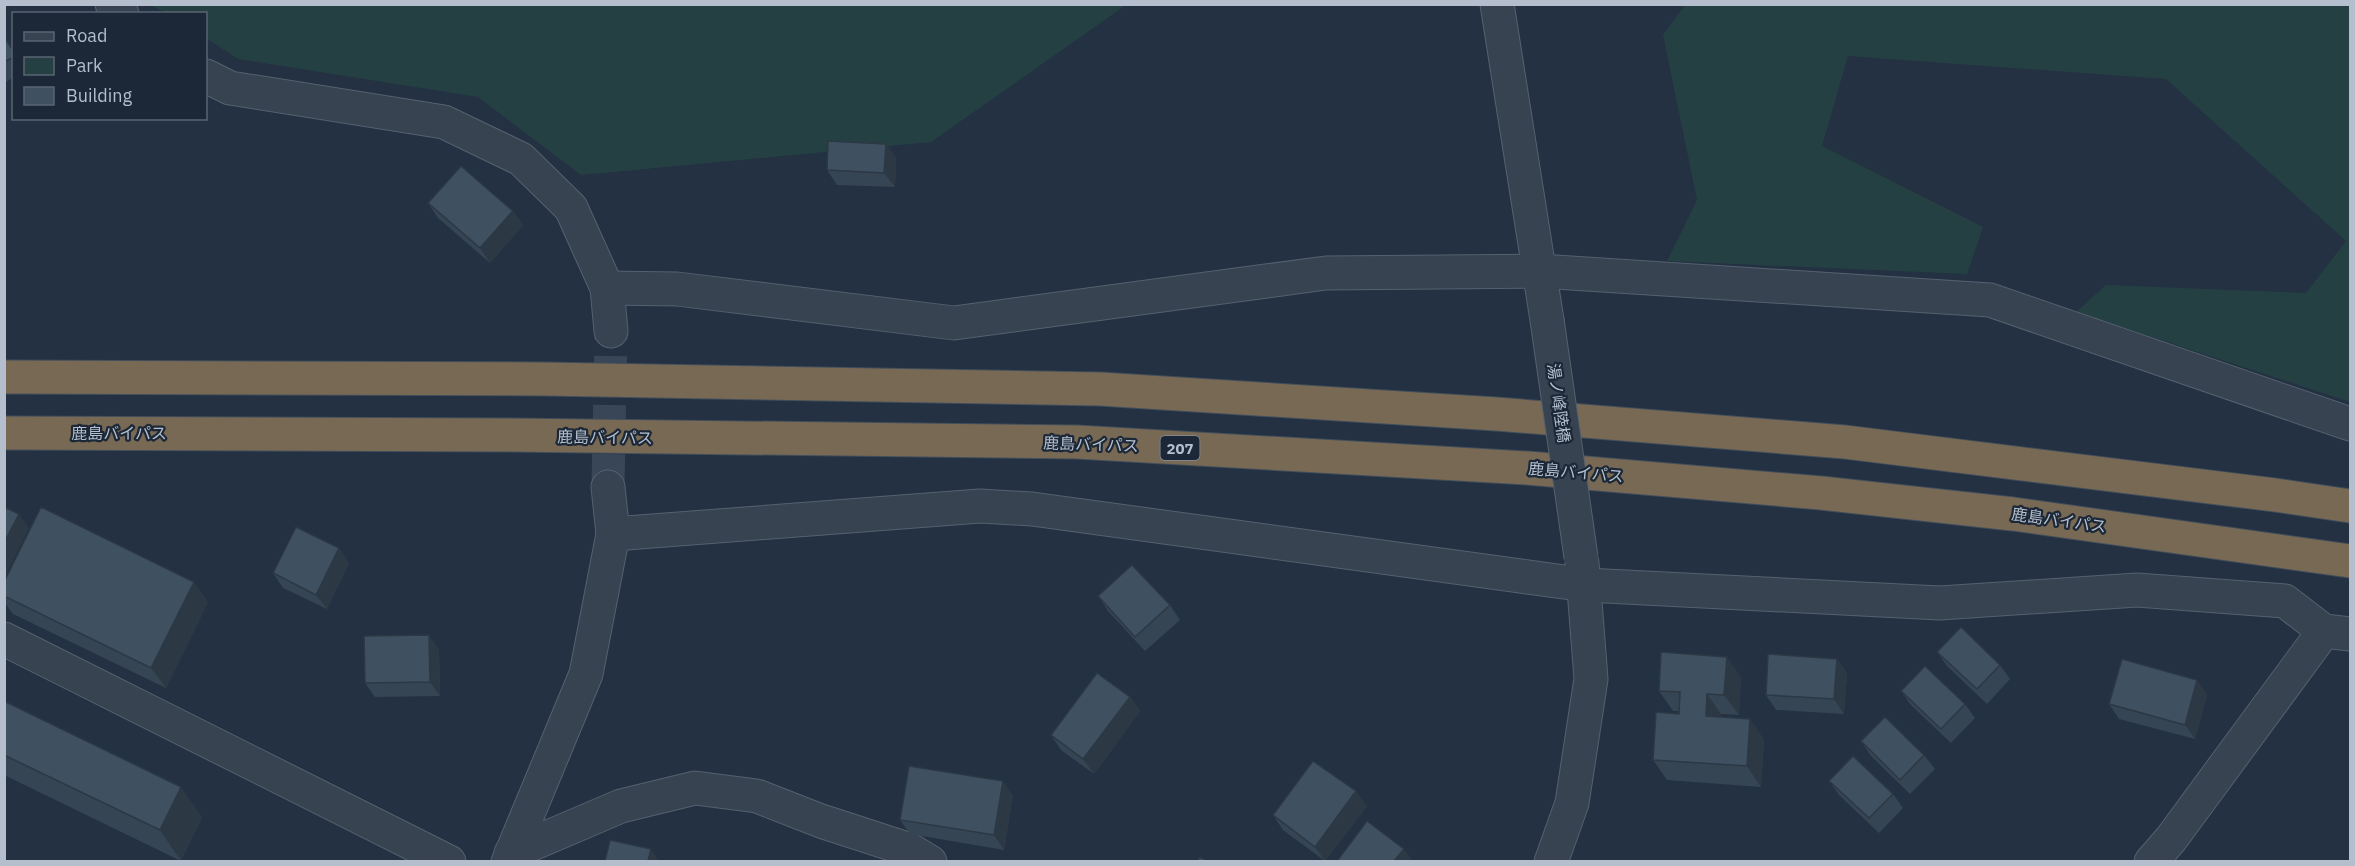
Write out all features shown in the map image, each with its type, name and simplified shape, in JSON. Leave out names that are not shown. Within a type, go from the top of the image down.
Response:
[{"type":"highway","points":[[4,376],[532,379],[1100,389],[1496,414],[1845,442],[2264,493],[2350,506]]},
{"type":"highway","name":"鹿島バイパス","points":[[4,433],[499,435],[1077,442],[1527,468],[1821,493],[2013,514],[2350,561]]},
{"type":"street","name":"湯ノ峰陸橋","points":[[1497,4],[1540,271],[1583,571],[1591,679],[1572,802],[1551,861]]},
{"type":"street","points":[[207,76],[230,88],[444,122],[521,159],[572,208],[607,288],[611,331]]},
{"type":"street","points":[[607,288],[677,289],[954,323],[1326,273],[1540,271],[1990,300],[2350,424]]},
{"type":"street","points":[[510,857],[586,675],[613,534],[608,487]]},
{"type":"street","points":[[613,534],[980,506],[1032,509],[1583,571],[1940,603],[2137,590],[2285,601],[2337,632],[2151,861]]},
{"type":"street","points":[[4,639],[448,861]]},
{"type":"street","points":[[510,857],[621,806],[695,788],[758,796],[821,821],[910,850],[930,861]]},
{"type":"green space","points":[[151,5],[1126,5],[931,142],[581,175],[478,97],[238,59],[207,39],[207,12],[164,12]]},
{"type":"green space","points":[[1685,5],[2350,5],[2350,402],[2076,312],[2106,285],[2306,293],[2346,241],[2166,79],[1848,56],[1822,146],[1983,227],[1967,274],[1667,261],[1697,200],[1663,35]]},
{"type":"building","points":[[4,37],[12,49],[12,58],[4,62]]},
{"type":"building","points":[[828,141],[886,144],[884,173],[827,170]]},
{"type":"building","points":[[461,166],[513,211],[480,248],[428,203]]},
{"type":"building","points":[[4,507],[19,514],[4,543]]},
{"type":"building","points":[[41,507],[194,582],[151,668],[4,596],[4,582]]},
{"type":"building","points":[[296,527],[339,548],[316,595],[273,573]]},
{"type":"building","points":[[1132,565],[1170,605],[1135,637],[1098,596]]},
{"type":"building","points":[[1961,627],[2000,665],[1977,689],[1937,652]]},
{"type":"building","points":[[429,635],[430,682],[365,683],[364,636]]},
{"type":"building","points":[[1661,652],[1727,657],[1724,695],[1707,694],[1706,716],[1750,719],[1747,766],[1653,760],[1656,712],[1679,714],[1680,692],[1659,691]]},
{"type":"building","points":[[1768,654],[1837,659],[1834,699],[1766,695]]},
{"type":"building","points":[[2122,659],[2197,680],[2185,725],[2109,704]]},
{"type":"building","points":[[1925,666],[1965,704],[1941,729],[1901,691]]},
{"type":"building","points":[[1097,673],[1130,697],[1083,759],[1051,735]]},
{"type":"building","points":[[4,701],[181,787],[160,830],[4,755]]},
{"type":"building","points":[[1885,717],[1924,755],[1900,780],[1861,741]]},
{"type":"building","points":[[1853,756],[1893,794],[1869,818],[1829,781]]},
{"type":"building","points":[[1313,761],[1356,791],[1315,847],[1273,815]]},
{"type":"building","points":[[909,766],[1003,781],[994,835],[900,820]]},
{"type":"building","points":[[1367,821],[1404,849],[1394,861],[1337,861]]},
{"type":"building","points":[[610,840],[651,849],[648,861],[605,861]]},
{"type":"tunnel","points":[[608,487],[611,331]]}]
